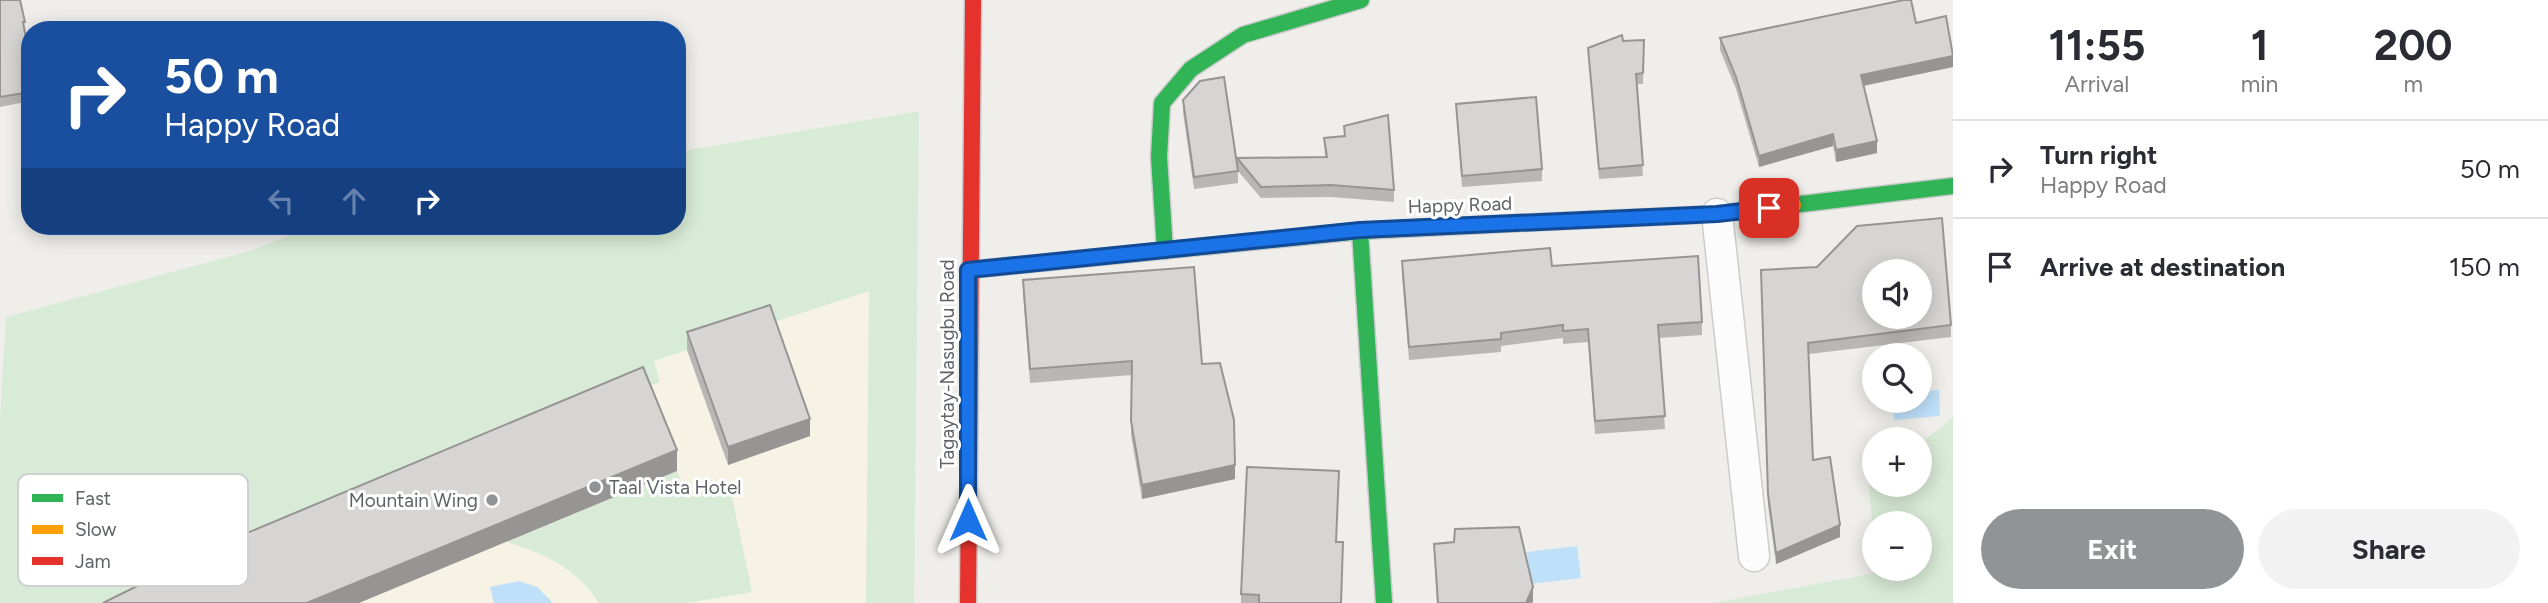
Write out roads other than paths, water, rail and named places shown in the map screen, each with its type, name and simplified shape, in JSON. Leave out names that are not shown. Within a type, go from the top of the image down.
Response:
[{"type":"street","name":"Tagaytay-Nasugbu Road","points":[[968,603],[968,270],[973,0]]},
{"type":"street","points":[[1166,251],[1159,158],[1162,103],[1191,69],[1243,35],[1361,0]]},
{"type":"street","name":"Happy Road","points":[[968,270],[1360,230],[1717,214],[1953,186]]},
{"type":"street","points":[[1717,214],[1754,556]]},
{"type":"street","points":[[1360,230],[1384,603]]},
{"type":"water","points":[[1939,390],[1940,416],[1894,420],[1893,413],[1932,413],[1932,391]]},
{"type":"water","points":[[1577,546],[1581,578],[1530,584],[1527,552]]},
{"type":"water","points":[[519,581],[537,587],[553,603],[494,603],[490,587]]},
{"type":"place","name":"Taal Vista Hotel","points":[[595,487]]},
{"type":"place","name":"Mountain Wing","points":[[492,500]]}]
